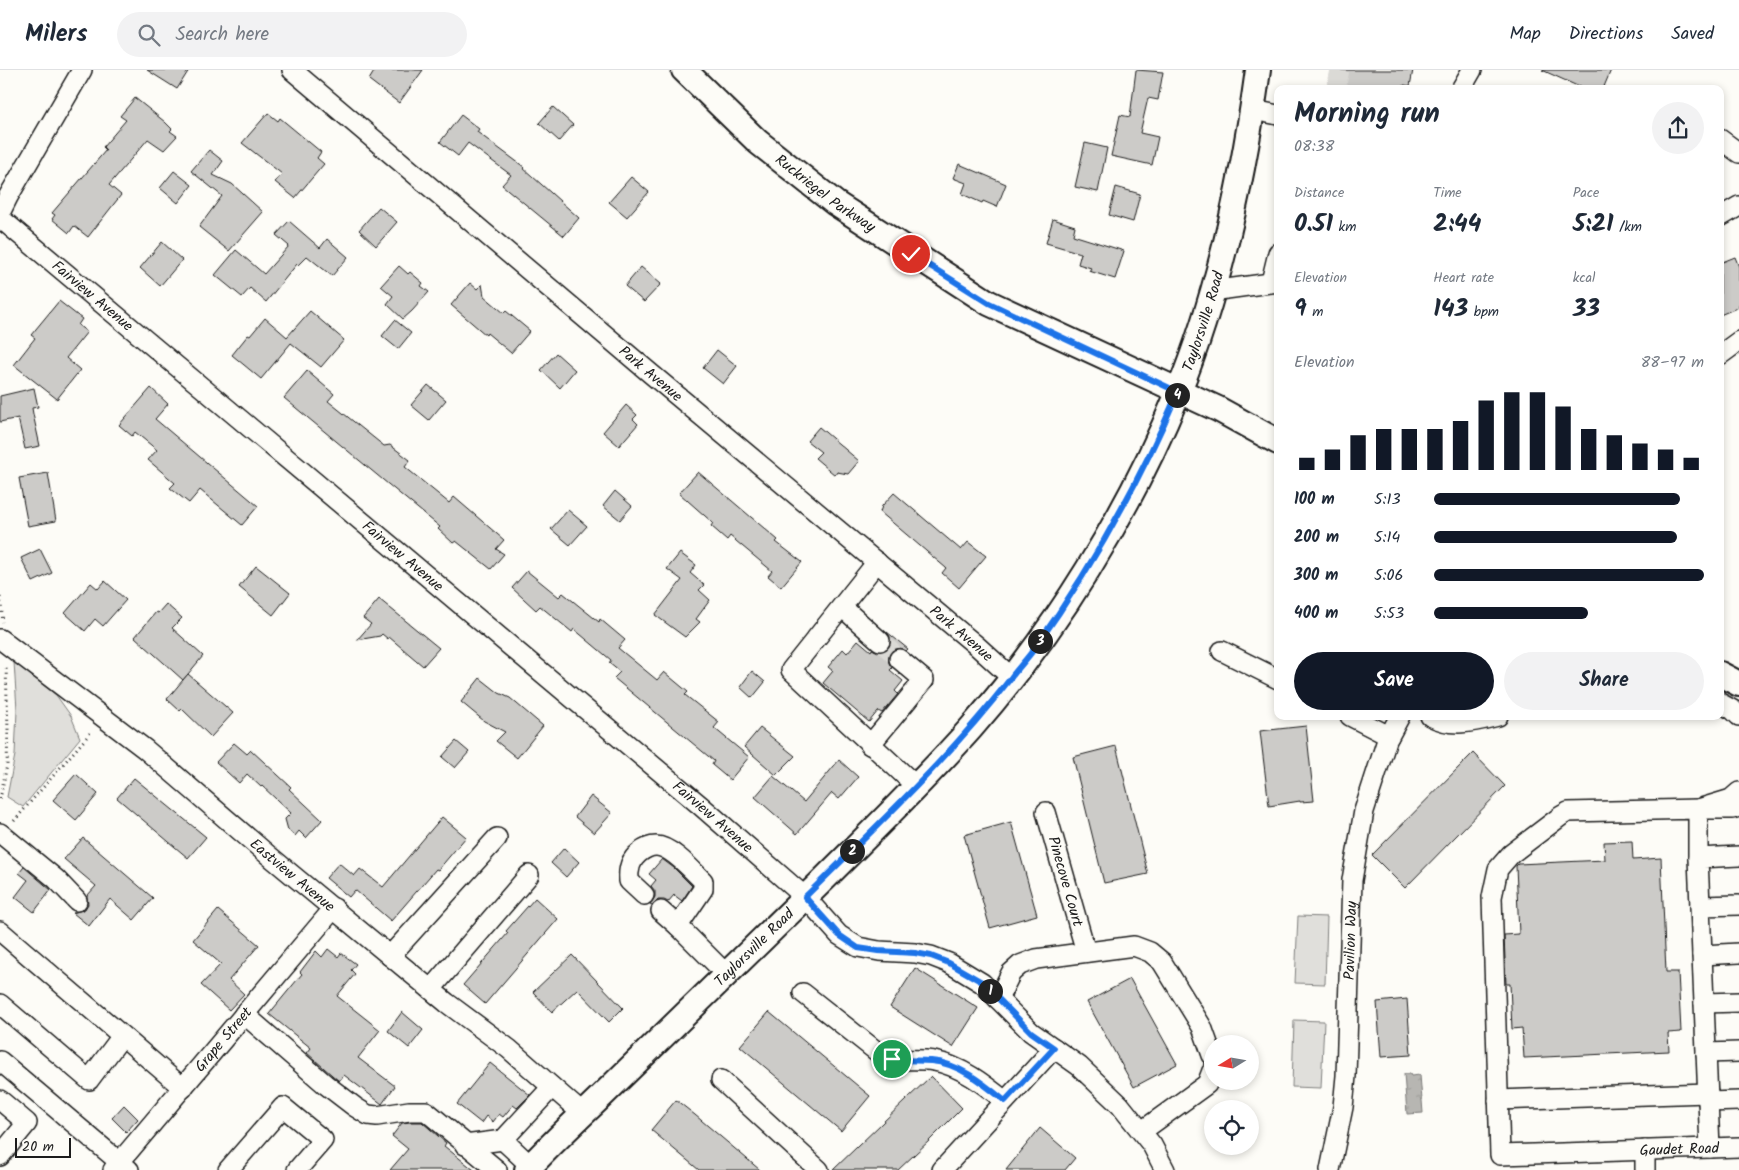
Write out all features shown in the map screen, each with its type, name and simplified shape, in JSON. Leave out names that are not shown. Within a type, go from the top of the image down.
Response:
[{"type":"main road","name":"Ruckriegel Parkway","points":[[684,70],[758,142],[835,203],[989,303],[1274,436]]},
{"type":"main road","name":"Taylorsville Road","points":[[529,1168],[880,824],[969,730],[1033,651],[1086,572],[1108,536],[1156,444],[1196,344],[1233,213],[1258,70]]},
{"type":"main road","points":[[1724,676],[1739,684]]},
{"type":"street","points":[[0,213],[82,70]]},
{"type":"street","name":"Park Avenue","points":[[292,70],[650,373],[977,646],[1011,677]]},
{"type":"street","points":[[1464,85],[1472,70]]},
{"type":"street","points":[[1252,110],[1274,114]]},
{"type":"street","points":[[1724,142],[1739,153]]},
{"type":"street","points":[[1724,215],[1739,206]]},
{"type":"street","name":"Fairview Avenue","points":[[0,218],[701,806],[805,897],[839,935],[858,948],[915,953],[949,963],[982,982],[1031,1032],[1078,1066],[1120,1105],[1152,1145],[1165,1170]]},
{"type":"street","points":[[1212,291],[1274,282]]},
{"type":"street","points":[[1724,353],[1739,341]]},
{"type":"street","points":[[877,562],[791,670],[916,786]]},
{"type":"street","points":[[842,607],[880,641]]},
{"type":"street","name":"Eastview Avenue","points":[[3,642],[145,749],[390,956],[509,1049],[584,1115]]},
{"type":"street","points":[[1222,651],[1274,678]]},
{"type":"street","points":[[870,745],[924,680],[900,659]]},
{"type":"street","points":[[1724,705],[1739,716]]},
{"type":"street","points":[[1358,720],[1389,736]]},
{"type":"street","name":"Pavilion Way","points":[[1330,1170],[1343,1107],[1346,1076],[1352,880],[1364,811],[1389,736],[1398,720]]},
{"type":"street","points":[[1437,720],[1452,724],[1466,724],[1482,720]]},
{"type":"street","points":[[1698,809],[1731,799],[1739,792]]},
{"type":"street","points":[[1512,1160],[1498,1100],[1492,897],[1498,869],[1511,854],[1568,812],[1739,808]]},
{"type":"street","points":[[1698,809],[1698,858],[1710,1148]]},
{"type":"street","name":"Pinecove Court","points":[[1046,812],[1086,952]]},
{"type":"street","points":[[1,834],[56,879],[77,901]]},
{"type":"street","points":[[390,956],[497,838]]},
{"type":"street","points":[[644,895],[629,881],[628,871],[634,856],[646,848],[658,845],[668,849],[703,880],[703,889],[678,926]]},
{"type":"street","points":[[1698,858],[1739,856]]},
{"type":"street","points":[[431,989],[529,875]]},
{"type":"street","points":[[1700,906],[1739,904]]},
{"type":"street","name":"Grape Street","points":[[121,1167],[183,1088],[334,908]]},
{"type":"street","points":[[661,911],[726,974]]},
{"type":"street","points":[[0,931],[183,1088]]},
{"type":"street","points":[[998,999],[1011,973],[1020,964],[1036,959],[1134,946],[1150,952],[1162,962],[1202,1026],[1205,1035]]},
{"type":"street","points":[[1702,955],[1739,953]]},
{"type":"street","points":[[803,993],[880,1054],[892,1059],[932,1061],[953,1066],[987,1086],[1005,1101]]},
{"type":"street","points":[[1704,1003],[1739,1002]]},
{"type":"street","points":[[0,1004],[89,1080],[122,1036]]},
{"type":"street","points":[[244,1014],[310,1072],[355,1108],[368,1115],[377,1116],[410,1111],[426,1111],[497,1170]]},
{"type":"street","points":[[944,1169],[1054,1048]]},
{"type":"street","points":[[1706,1053],[1739,1052]]},
{"type":"street","points":[[0,1061],[121,1167]]},
{"type":"street","points":[[0,1092],[15,1074]]},
{"type":"street","points":[[721,1080],[819,1170]]},
{"type":"street","points":[[1142,1131],[1204,1085]]},
{"type":"street","points":[[465,1145],[503,1140],[552,1087]]},
{"type":"street","points":[[1498,1100],[1708,1097],[1739,1101]]},
{"type":"street","points":[[0,1100],[26,1124],[0,1156]]},
{"type":"street","points":[[228,1170],[283,1107],[323,1140],[297,1170]]},
{"type":"street","points":[[503,1140],[529,1168]]},
{"type":"street","name":"Gaudet Road","points":[[1512,1160],[1645,1150],[1739,1147]]},
{"type":"street","points":[[1645,1150],[1645,1170]]},
{"type":"path","points":[[0,598],[8,729],[7,765],[0,799]]},
{"type":"path","points":[[1,834],[104,717]]},
{"type":"shaded area","points":[[14,662],[56,695],[71,716],[80,738],[23,807],[7,797],[15,755],[17,710]]},
{"type":"shaded area","points":[[1298,916],[1327,917],[1325,984],[1295,983]]},
{"type":"shaded area","points":[[1294,1020],[1324,1021],[1321,1088],[1292,1087]]},
{"type":"water","points":[[1404,1074],[1410,1074],[1411,1076],[1420,1075],[1423,1113],[1407,1114]]},
{"type":"building","points":[[147,70],[189,70],[177,89]]},
{"type":"building","points":[[375,70],[423,70],[399,103],[369,80]]},
{"type":"building","points":[[1136,70],[1163,72],[1158,100],[1148,98],[1140,133],[1158,137],[1152,165],[1111,156],[1120,115],[1130,117]]},
{"type":"building","points":[[1332,70],[1413,70],[1410,85],[1330,85]]},
{"type":"building","points":[[1542,70],[1611,70],[1605,85],[1575,85]]},
{"type":"building","points":[[135,98],[165,122],[172,129],[170,131],[177,136],[164,150],[148,139],[109,185],[121,195],[88,237],[74,226],[69,233],[52,219],[55,215],[52,213],[106,150],[103,147],[126,120],[120,116]]},
{"type":"building","points":[[553,107],[573,125],[559,141],[539,123]]},
{"type":"building","points":[[268,113],[278,121],[280,118],[321,152],[317,158],[324,164],[295,198],[275,182],[282,174],[242,143]]},
{"type":"building","points":[[461,115],[479,129],[477,132],[524,167],[579,218],[564,236],[502,185],[511,175],[468,143],[458,156],[440,142]]},
{"type":"building","points":[[1085,143],[1107,148],[1098,192],[1075,187]]},
{"type":"building","points":[[209,150],[223,161],[213,175],[232,184],[263,212],[229,251],[199,227],[222,196],[191,171]]},
{"type":"building","points":[[959,164],[1006,184],[997,207],[962,194],[966,183],[953,178]]},
{"type":"building","points":[[174,171],[192,185],[178,203],[160,188]]},
{"type":"building","points":[[631,177],[649,192],[627,217],[609,202]]},
{"type":"building","points":[[1116,187],[1140,194],[1133,222],[1109,215]]},
{"type":"building","points":[[379,207],[397,222],[376,246],[359,230]]},
{"type":"building","points":[[1053,219],[1075,226],[1073,235],[1124,251],[1115,279],[1089,271],[1091,268],[1078,264],[1081,253],[1046,243]]},
{"type":"building","points":[[289,221],[320,248],[327,239],[348,257],[332,276],[307,256],[297,264],[266,302],[250,288],[242,297],[215,275],[236,250],[264,274],[289,246],[276,235]]},
{"type":"building","points":[[162,242],[182,260],[160,286],[140,268]]},
{"type":"building","points":[[1735,257],[1739,267],[1739,307],[1724,313],[1724,261]]},
{"type":"building","points":[[399,266],[423,283],[421,286],[429,292],[403,319],[387,304],[393,296],[381,286]]},
{"type":"building","points":[[641,267],[661,284],[644,302],[625,286]]},
{"type":"building","points":[[470,283],[477,289],[482,284],[484,296],[530,331],[511,353],[487,333],[486,335],[451,305]]},
{"type":"building","points":[[59,301],[82,319],[78,325],[87,332],[66,358],[80,370],[57,399],[14,365],[35,338],[31,335]]},
{"type":"building","points":[[310,311],[344,340],[321,367],[291,343],[261,379],[232,355],[265,318],[287,337]]},
{"type":"building","points":[[395,320],[411,333],[398,349],[382,336]]},
{"type":"building","points":[[717,350],[737,366],[723,384],[703,368]]},
{"type":"building","points":[[556,353],[575,370],[560,388],[541,370]]},
{"type":"building","points":[[307,371],[334,394],[328,401],[384,446],[390,445],[410,460],[405,467],[449,503],[454,497],[504,540],[496,549],[504,554],[491,569],[456,541],[453,543],[438,529],[440,527],[284,398]]},
{"type":"building","points":[[428,385],[446,400],[429,420],[411,405]]},
{"type":"building","points":[[34,388],[38,407],[32,408],[40,446],[25,449],[18,418],[0,422],[0,396]]},
{"type":"building","points":[[151,388],[168,404],[155,419],[258,506],[242,525],[200,490],[189,503],[170,488],[175,483],[148,460],[157,450],[135,432],[132,436],[119,425]]},
{"type":"building","points":[[626,405],[637,415],[633,419],[638,424],[619,446],[603,432]]},
{"type":"building","points":[[819,427],[859,461],[848,474],[837,472],[835,475],[815,458],[821,452],[807,441]]},
{"type":"building","points":[[698,472],[778,540],[776,542],[802,562],[781,587],[768,576],[772,571],[730,536],[727,540],[711,526],[713,523],[679,493]]},
{"type":"building","points":[[48,473],[56,521],[28,526],[19,478]]},
{"type":"building","points":[[615,491],[632,506],[620,520],[603,506]]},
{"type":"building","points":[[894,493],[961,550],[968,542],[986,556],[959,588],[942,573],[946,568],[880,512],[882,506]]},
{"type":"building","points":[[568,510],[587,526],[570,545],[551,529]]},
{"type":"building","points":[[40,549],[52,573],[33,582],[21,558]]},
{"type":"building","points":[[680,553],[696,565],[690,573],[704,585],[699,590],[710,600],[696,619],[700,622],[685,637],[655,615],[682,580],[667,569]]},
{"type":"building","points":[[256,566],[290,593],[273,615],[239,587]]},
{"type":"building","points":[[527,571],[559,597],[563,593],[599,622],[600,619],[625,640],[618,648],[657,680],[664,672],[688,692],[685,695],[719,722],[714,728],[749,757],[730,780],[712,765],[714,761],[614,678],[620,672],[609,663],[611,660],[574,629],[572,632],[540,606],[536,610],[512,588]]},
{"type":"building","points":[[105,581],[126,600],[103,626],[95,619],[85,631],[65,613],[91,583],[98,589]]},
{"type":"building","points":[[379,599],[439,648],[423,666],[389,637],[388,639],[382,634],[357,640],[371,624],[363,618]]},
{"type":"building","points":[[166,604],[182,618],[172,628],[203,656],[183,680],[135,637],[156,612],[158,613]]},
{"type":"building","points":[[887,632],[908,649],[906,651],[900,648],[895,649],[890,652],[888,658],[892,668],[890,670],[903,681],[895,691],[898,694],[882,713],[878,711],[869,722],[823,683],[833,671],[828,667],[843,649],[847,653],[858,640],[871,651],[872,649],[878,652],[884,651],[889,648],[891,643]]},
{"type":"building","points":[[752,671],[765,682],[752,698],[740,687]]},
{"type":"building","points":[[188,674],[233,713],[211,737],[182,709],[180,711],[167,699]]},
{"type":"building","points":[[480,678],[499,693],[510,698],[543,726],[517,758],[496,741],[505,732],[484,721],[461,702]]},
{"type":"building","points":[[1306,726],[1314,801],[1300,801],[1269,806],[1260,731]]},
{"type":"building","points":[[760,728],[795,756],[776,775],[744,747]]},
{"type":"building","points":[[456,741],[469,752],[455,768],[442,757]]},
{"type":"building","points":[[234,743],[247,754],[251,750],[291,787],[289,789],[322,820],[306,838],[299,831],[295,836],[288,830],[285,819],[291,813],[262,786],[247,774],[239,783],[216,762]]},
{"type":"building","points":[[1116,746],[1148,874],[1104,883],[1073,757]]},
{"type":"building","points":[[1473,753],[1505,786],[1405,888],[1372,855]]},
{"type":"building","points":[[839,760],[858,777],[839,799],[832,793],[797,834],[755,797],[773,776],[804,802]]},
{"type":"building","points":[[76,774],[98,794],[76,820],[53,800]]},
{"type":"building","points":[[134,778],[206,837],[188,858],[117,798]]},
{"type":"building","points":[[591,796],[612,813],[594,833],[575,817]]},
{"type":"building","points":[[442,817],[466,837],[391,921],[355,890],[349,897],[326,878],[339,863],[354,876],[360,869],[383,887]]},
{"type":"building","points":[[1011,822],[1037,915],[990,928],[964,835]]},
{"type":"building","points":[[83,838],[153,898],[134,920],[110,899],[89,926],[73,913],[85,909],[88,904],[87,896],[96,886],[64,859]]},
{"type":"building","points":[[1632,841],[1633,860],[1661,858],[1666,972],[1678,972],[1681,1032],[1668,1033],[1669,1051],[1524,1058],[1522,1028],[1512,1029],[1510,984],[1506,984],[1504,935],[1519,934],[1516,866],[1518,864],[1605,860],[1604,842]]},
{"type":"building","points":[[564,848],[579,862],[566,877],[551,863]]},
{"type":"building","points":[[662,859],[692,886],[682,901],[674,895],[668,902],[658,900],[652,905],[650,904],[655,897],[655,891],[651,886],[656,880],[649,874]]},
{"type":"building","points":[[24,867],[51,890],[34,912],[15,897],[28,880],[19,873]]},
{"type":"building","points":[[535,898],[558,919],[485,1004],[463,985],[508,933],[506,931]]},
{"type":"building","points":[[218,910],[259,945],[229,980],[244,994],[229,1010],[201,985],[221,964],[193,940]]},
{"type":"building","points":[[328,949],[338,957],[341,953],[356,964],[351,970],[355,974],[337,996],[380,1030],[358,1058],[395,1086],[382,1104],[344,1075],[339,1081],[307,1053],[311,1048],[269,1014],[302,974],[300,972],[316,951],[322,957]]},
{"type":"building","points":[[572,955],[623,1008],[609,1022],[577,989],[552,1012],[533,992]]},
{"type":"building","points":[[915,968],[978,1008],[953,1047],[890,1007]]},
{"type":"building","points":[[1130,979],[1177,1064],[1134,1087],[1087,1002]]},
{"type":"building","points":[[1407,999],[1411,1055],[1381,1057],[1377,1002]]},
{"type":"building","points":[[402,1012],[423,1030],[409,1048],[388,1031]]},
{"type":"building","points":[[769,1012],[870,1096],[841,1131],[740,1046]]},
{"type":"building","points":[[490,1063],[530,1095],[517,1108],[513,1105],[503,1117],[499,1114],[493,1122],[486,1116],[481,1123],[457,1104]]},
{"type":"building","points":[[931,1076],[962,1108],[930,1140],[898,1170],[833,1170]]},
{"type":"building","points":[[676,1100],[760,1170],[699,1170],[651,1130]]},
{"type":"building","points":[[124,1105],[138,1119],[126,1132],[112,1118]]},
{"type":"building","points":[[422,1122],[446,1143],[444,1146],[474,1170],[390,1170],[408,1149],[392,1136],[402,1123]]},
{"type":"building","points":[[1040,1128],[1075,1158],[1065,1170],[1006,1170]]},
{"type":"tunnel","points":[[1337,85],[1340,70]]},
{"type":"tunnel","points":[[880,641],[899,659]]},
{"type":"route","points":[[892,1059],[932,1061],[953,1066],[987,1086],[1005,1101],[1054,1048],[1031,1032],[982,982],[949,963],[931,956],[858,948],[839,935],[805,897],[880,824],[969,730],[1033,651],[1108,536],[1156,444],[1178,392],[989,303],[911,254]]}]
